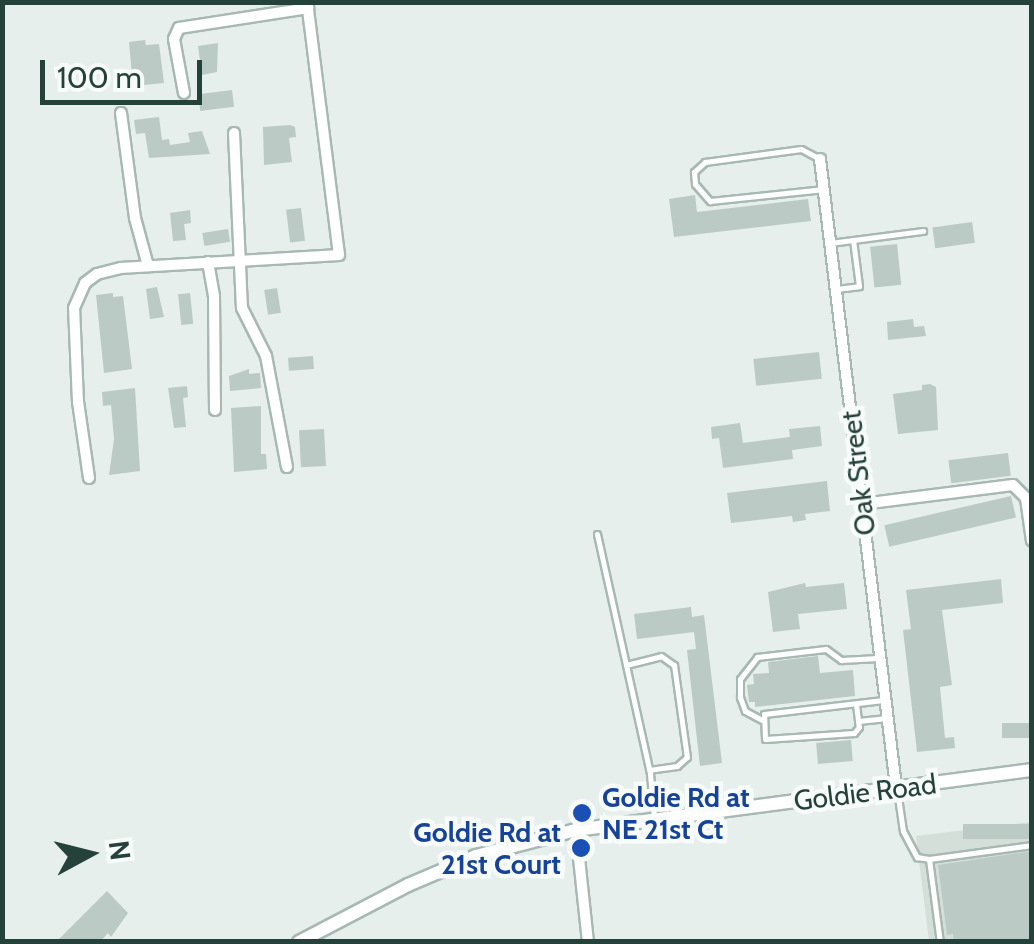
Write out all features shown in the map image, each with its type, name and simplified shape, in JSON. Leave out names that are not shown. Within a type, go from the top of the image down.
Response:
[{"type":"street","points":[[89,478],[78,402],[74,308],[78,293],[97,274],[148,266],[339,255],[308,5],[179,28],[174,38],[184,93]]},
{"type":"street","points":[[121,113],[135,218],[148,266]]},
{"type":"street","points":[[234,133],[242,308],[266,356],[287,467]]},
{"type":"street","name":"Oak Street","points":[[820,159],[896,787]]},
{"type":"street","points":[[208,262],[214,296],[215,410]]},
{"type":"street","points":[[862,504],[1019,487],[1026,498],[1031,538]]},
{"type":"street","name":"Goldie Road","points":[[298,942],[408,884],[476,856],[576,830],[1032,770]]},
{"type":"street","points":[[576,830],[588,942]]},
{"type":"lane","points":[[820,159],[800,149],[705,162],[694,172],[695,184],[710,201],[824,189]]},
{"type":"lane","points":[[830,243],[923,232]]},
{"type":"lane","points":[[836,289],[859,286],[853,240]]},
{"type":"lane","points":[[597,534],[649,770],[654,820]]},
{"type":"lane","points":[[762,720],[744,711],[740,696],[740,679],[757,658],[826,649],[840,660],[880,658]]},
{"type":"lane","points":[[626,665],[661,656],[674,665],[686,757],[677,766],[649,770]]},
{"type":"lane","points":[[856,704],[858,722],[854,733],[772,742],[764,739],[764,714],[886,700]]},
{"type":"lane","points":[[858,722],[888,718]]},
{"type":"lane","points":[[896,787],[908,844],[917,857],[928,859],[1032,845]]},
{"type":"lane","points":[[928,859],[940,942]]},
{"type":"shaded area","points":[[1031,822],[1031,941],[929,941],[916,836]]},
{"type":"building","points":[[145,40],[146,45],[159,44],[164,83],[133,86],[129,42]]},
{"type":"building","points":[[218,43],[217,72],[202,75],[198,46]]},
{"type":"building","points":[[232,90],[234,107],[200,111],[198,94]]},
{"type":"building","points":[[159,117],[162,140],[169,139],[170,145],[190,142],[188,133],[202,131],[210,154],[149,158],[145,133],[136,134],[134,120]]},
{"type":"building","points":[[263,127],[295,127],[296,137],[289,138],[292,162],[264,165]]},
{"type":"building","points":[[695,195],[697,212],[808,199],[811,221],[674,237],[669,199]]},
{"type":"building","points":[[301,208],[305,241],[290,243],[286,210]]},
{"type":"building","points":[[190,210],[191,223],[184,224],[186,240],[173,241],[170,213]]},
{"type":"building","points":[[972,222],[975,243],[935,248],[932,228]]},
{"type":"building","points":[[228,229],[230,242],[204,246],[202,233]]},
{"type":"building","points":[[897,244],[901,285],[874,288],[870,247]]},
{"type":"building","points":[[157,287],[164,317],[150,319],[146,289]]},
{"type":"building","points":[[277,288],[281,313],[268,315],[264,290]]},
{"type":"building","points":[[113,293],[113,297],[123,296],[132,369],[104,373],[96,295]]},
{"type":"building","points":[[190,293],[193,324],[181,325],[178,294]]},
{"type":"building","points":[[913,319],[914,327],[924,326],[926,336],[888,340],[887,322]]},
{"type":"building","points":[[819,352],[822,379],[756,386],[753,359]]},
{"type":"building","points":[[313,356],[314,369],[289,371],[288,358]]},
{"type":"building","points":[[249,369],[249,374],[260,373],[261,388],[230,391],[229,376]]},
{"type":"building","points":[[922,385],[936,387],[938,430],[898,434],[893,394],[922,390]]},
{"type":"building","points":[[187,386],[188,397],[183,398],[186,427],[174,428],[168,388]]},
{"type":"building","points":[[135,388],[140,471],[109,475],[114,439],[111,405],[103,406],[102,392]]},
{"type":"building","points":[[261,406],[261,454],[266,454],[267,469],[234,472],[231,408]]},
{"type":"building","points":[[740,423],[743,443],[790,437],[789,429],[820,426],[822,446],[792,450],[793,459],[723,468],[719,438],[712,439],[711,427]]},
{"type":"building","points":[[324,429],[326,466],[301,467],[299,430]]},
{"type":"building","points":[[1008,453],[1011,476],[951,483],[948,460]]},
{"type":"building","points":[[827,481],[830,511],[805,514],[806,520],[793,522],[792,516],[731,523],[727,493]]},
{"type":"building","points":[[1011,496],[1016,517],[889,547],[884,525]]},
{"type":"building","points":[[1001,579],[1003,603],[942,610],[952,685],[940,687],[945,738],[954,737],[955,748],[917,752],[903,630],[911,629],[906,590]]},
{"type":"building","points":[[805,583],[806,587],[844,583],[847,609],[798,614],[800,629],[773,632],[768,592]]},
{"type":"building","points":[[691,607],[692,617],[704,615],[722,763],[700,766],[687,650],[696,649],[694,632],[637,639],[634,614]]},
{"type":"building","points":[[818,656],[820,673],[853,670],[855,696],[755,707],[755,702],[749,702],[747,685],[754,684],[753,674],[769,673],[768,662]]},
{"type":"building","points":[[1002,723],[1032,723],[1032,738],[1002,738]]},
{"type":"building","points":[[851,740],[853,761],[818,764],[816,743]]},
{"type":"building","points":[[963,824],[1032,824],[1032,839],[963,839]]},
{"type":"building","points":[[1032,851],[1032,942],[954,942],[953,934],[947,935],[938,865]]},
{"type":"building","points":[[107,891],[128,913],[111,937],[108,933],[100,942],[56,942]]},
{"type":"place","name":"Goldie Rd at NE 21st Ct","points":[[582,813]]},
{"type":"place","name":"Goldie Rd at 21st Court","points":[[581,848]]}]
